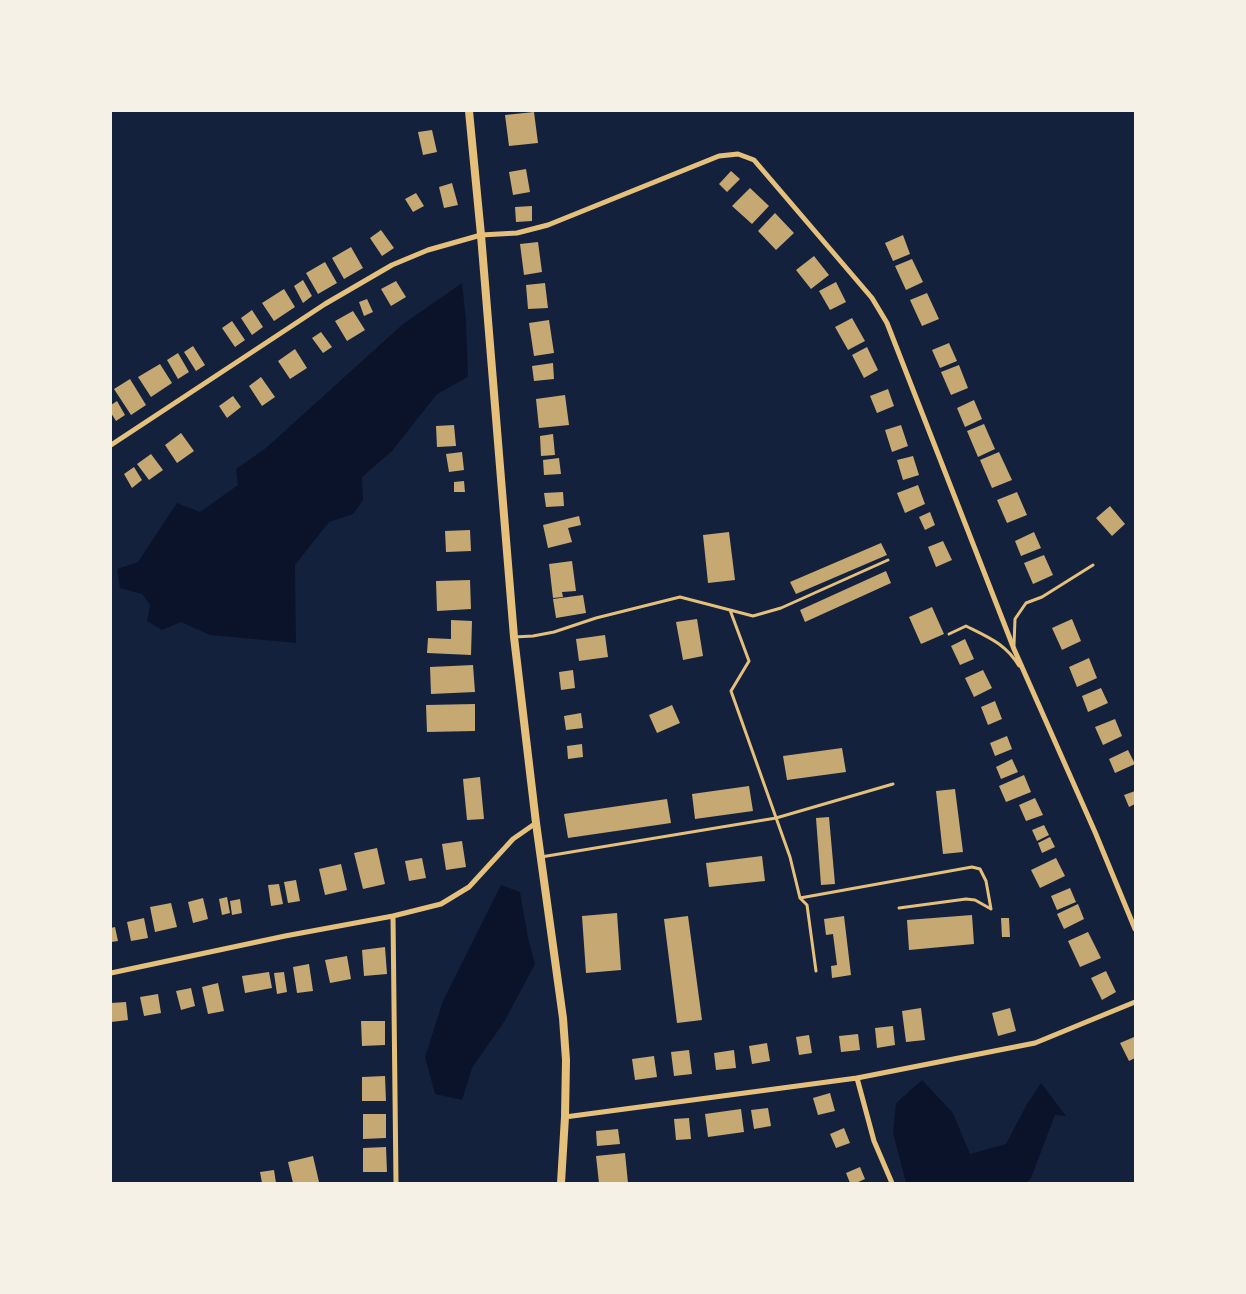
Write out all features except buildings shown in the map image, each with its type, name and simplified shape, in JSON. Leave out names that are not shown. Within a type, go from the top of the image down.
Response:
[{"type":"street","points":[[469,111],[514,637],[536,823],[563,1018],[566,1060],[561,1183]]},
{"type":"street","points":[[111,445],[326,304],[392,265],[428,250],[481,235],[517,233],[548,225],[719,156],[738,154],[754,160],[872,298],[887,323],[1014,649],[1095,832],[1135,929]]},
{"type":"street","points":[[111,973],[285,936],[393,916],[441,904],[469,887],[513,839],[536,823]]},
{"type":"street","points":[[393,916],[396,1183]]},
{"type":"street","points":[[565,1117],[857,1078],[1034,1043],[1135,1002]]},
{"type":"street","points":[[857,1078],[874,1141],[892,1183]]},
{"type":"lane","points":[[514,637],[554,632],[596,618],[680,597],[753,616],[781,608],[888,560]]},
{"type":"lane","points":[[1014,649],[1015,619],[1026,603],[1042,597],[1093,565]]},
{"type":"lane","points":[[730,610],[749,660],[731,691],[790,857],[800,898],[807,905],[816,971]]},
{"type":"lane","points":[[949,634],[966,626],[1001,644],[1014,658],[1029,682]]},
{"type":"lane","points":[[541,858],[776,818],[893,784]]},
{"type":"lane","points":[[800,898],[972,867],[980,869],[986,881],[991,909],[975,900],[966,899],[899,908]]},
{"type":"water","points":[[462,283],[466,320],[468,377],[437,394],[392,451],[362,477],[363,500],[353,514],[329,522],[295,565],[296,643],[210,635],[181,622],[162,630],[147,621],[150,605],[142,594],[120,588],[117,569],[138,562],[177,503],[200,512],[238,485],[236,469],[266,448],[403,324]]},
{"type":"water","points":[[501,885],[520,892],[528,938],[535,964],[504,1022],[472,1068],[462,1100],[435,1094],[425,1057],[443,1001]]},
{"type":"water","points":[[922,1080],[953,1113],[970,1154],[1006,1144],[1027,1104],[1041,1083],[1066,1116],[1055,1115],[1031,1178],[1026,1183],[906,1183],[893,1133],[896,1103]]}]
